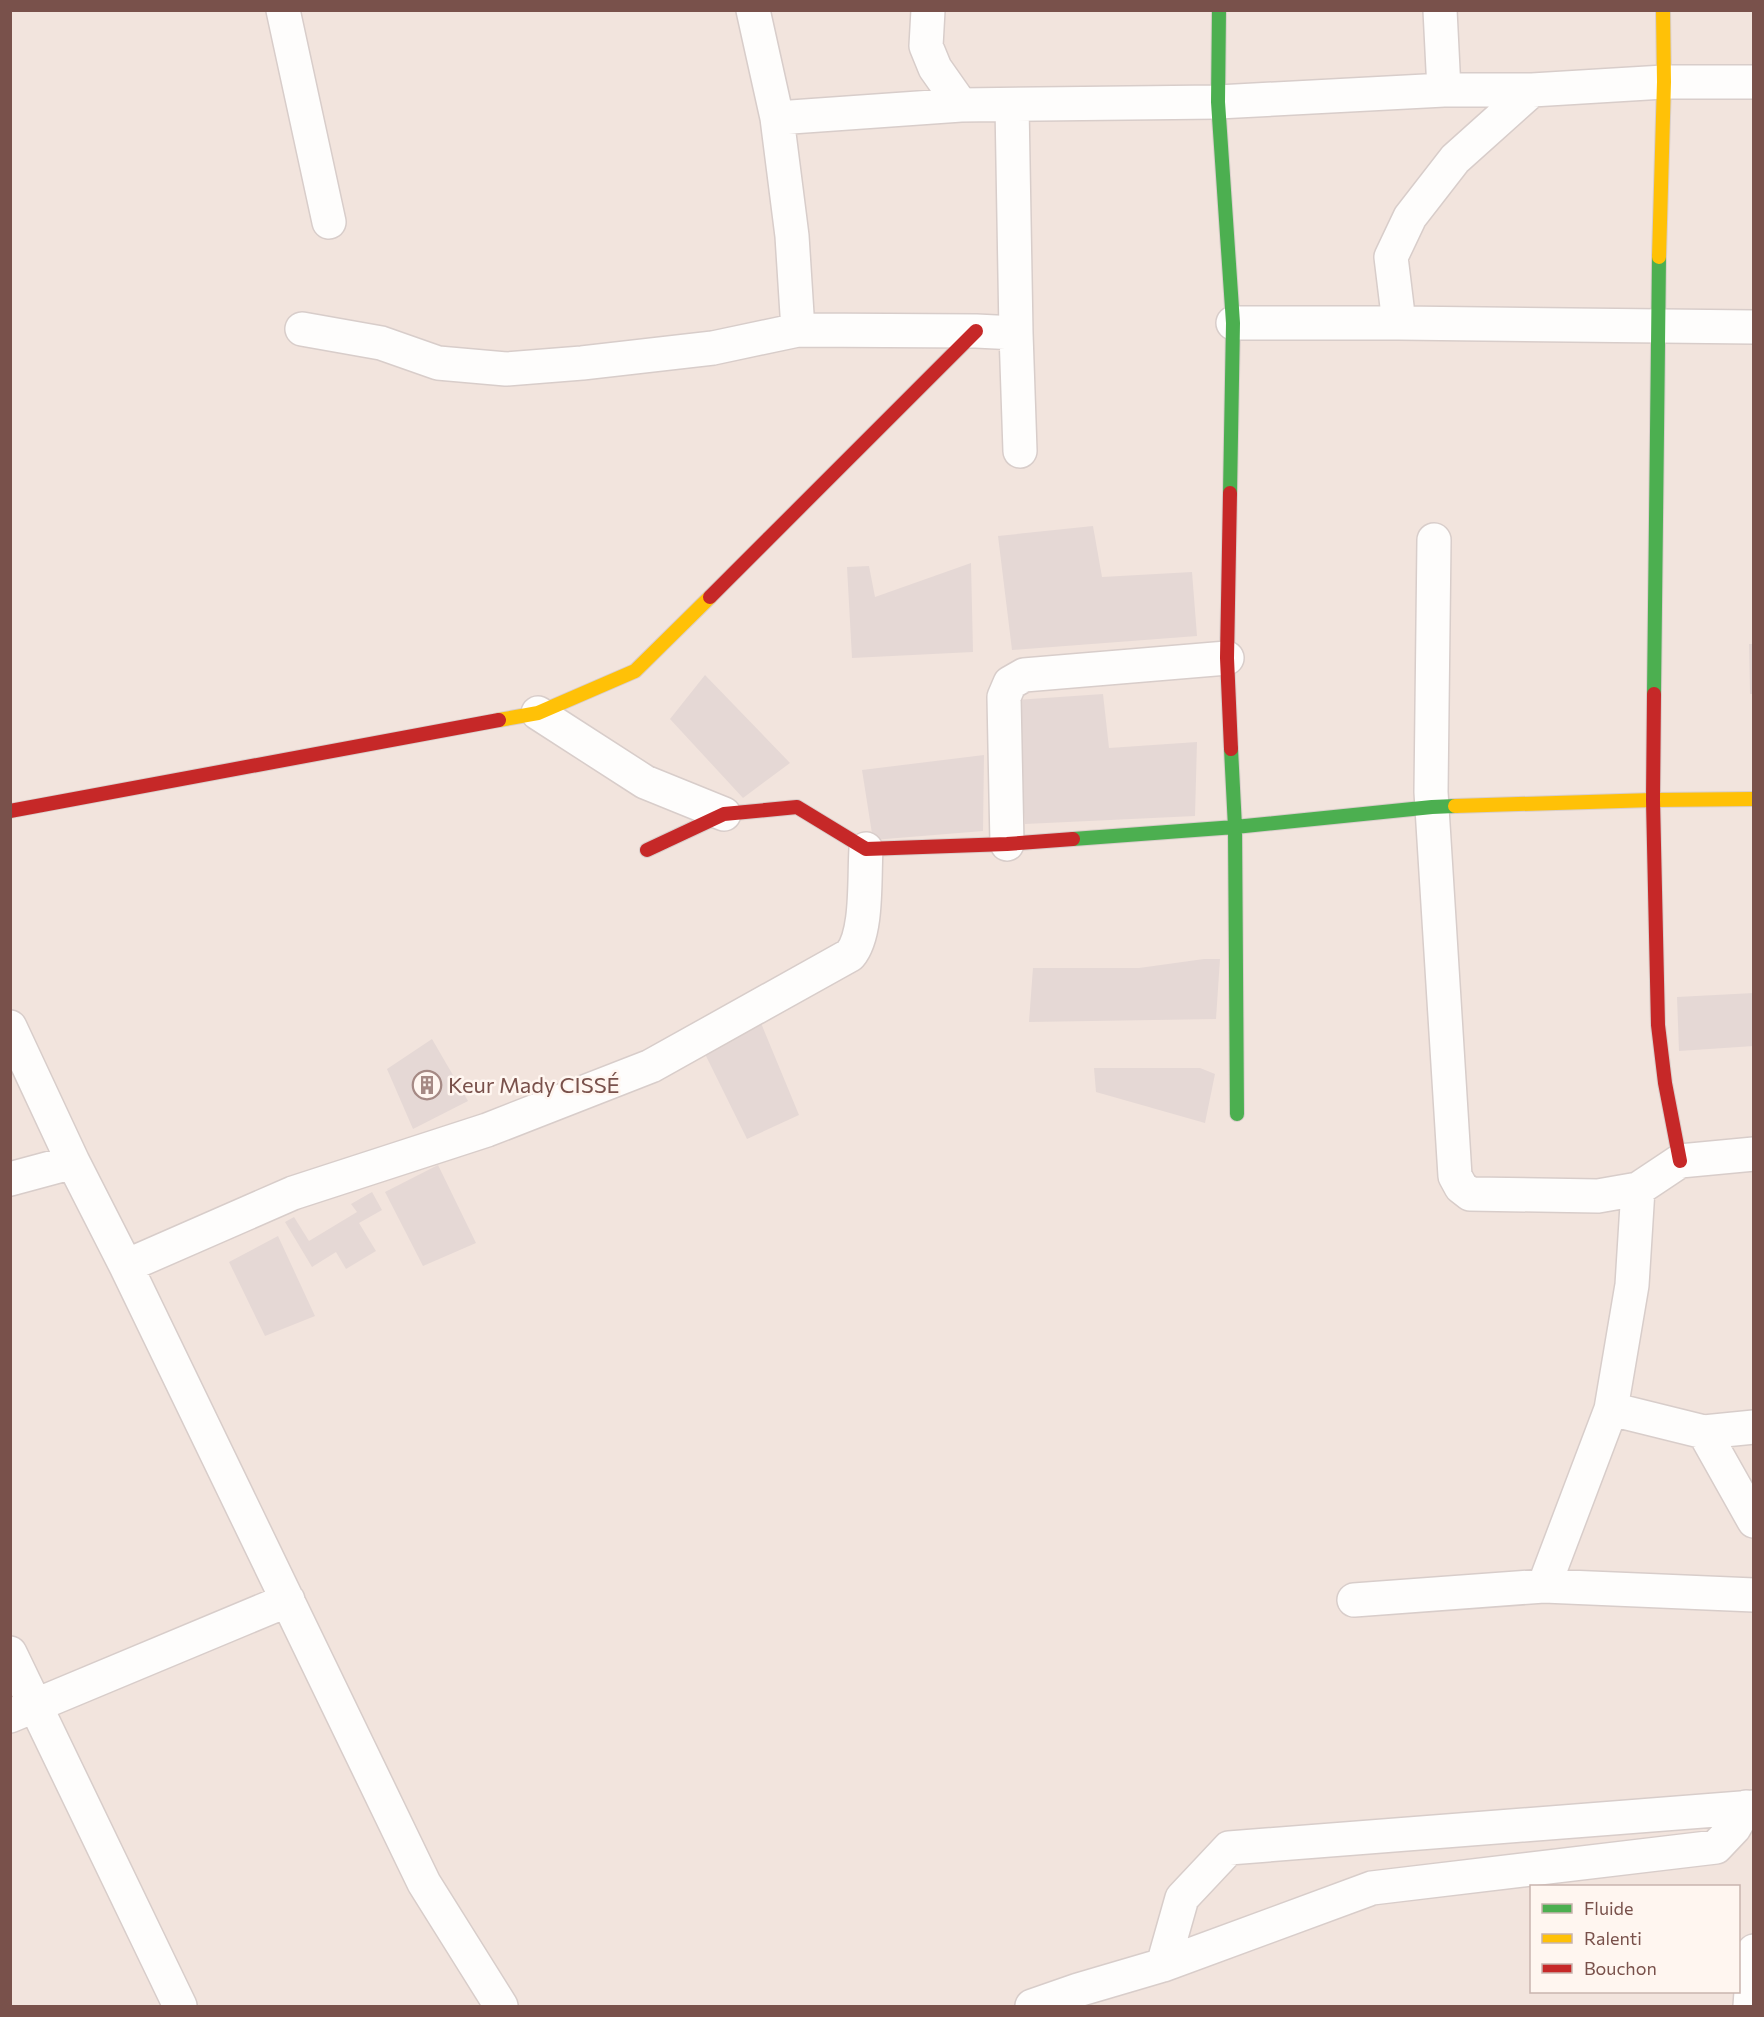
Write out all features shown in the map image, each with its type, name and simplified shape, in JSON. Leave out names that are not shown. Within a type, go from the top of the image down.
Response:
[{"type":"street","points":[[283,10],[329,222]]},
{"type":"street","points":[[753,10],[777,118],[792,236],[798,330]]},
{"type":"street","points":[[928,10],[926,46],[935,68],[961,105]]},
{"type":"street","points":[[1219,10],[1218,102],[1233,323],[1227,658],[1235,827],[1237,1114]]},
{"type":"street","points":[[1440,10],[1443,90]]},
{"type":"street","points":[[1663,10],[1664,82],[1657,327],[1653,800],[1658,1025],[1665,1083],[1680,1161]]},
{"type":"street","points":[[777,118],[961,105],[1218,102],[1443,90],[1532,90],[1664,82],[1754,82]]},
{"type":"street","points":[[1399,323],[1391,257],[1410,217],[1455,159],[1532,90]]},
{"type":"street","points":[[1012,105],[1020,451]]},
{"type":"street","points":[[1233,323],[1754,327]]},
{"type":"street","points":[[302,329],[381,343],[438,363],[506,369],[606,361],[712,348],[798,330],[1016,333]]},
{"type":"street","points":[[10,811],[538,713],[635,671],[976,331]]},
{"type":"street","points":[[1434,540],[1432,807],[1455,1176],[1461,1187],[1470,1194],[1598,1196],[1638,1189],[1680,1161],[1754,1154]]},
{"type":"street","points":[[1007,844],[1004,697],[1010,683],[1024,675],[1227,658]]},
{"type":"street","points":[[538,713],[645,782],[724,814]]},
{"type":"street","points":[[647,850],[724,814],[797,807],[866,849],[1007,844],[1235,827],[1432,807],[1754,799]]},
{"type":"street","points":[[126,1266],[293,1193],[487,1130],[651,1066],[850,956],[857,947],[861,933],[866,849]]},
{"type":"street","points":[[10,1027],[73,1162],[126,1266],[424,1883],[501,2007]]},
{"type":"street","points":[[10,1179],[73,1162]]},
{"type":"street","points":[[1544,1586],[1611,1409],[1632,1285],[1638,1189]]},
{"type":"street","points":[[1611,1409],[1704,1432],[1754,1427]]},
{"type":"street","points":[[1704,1432],[1754,1521]]},
{"type":"street","points":[[1354,1600],[1544,1586],[1754,1595]]},
{"type":"street","points":[[23,1710],[288,1600]]},
{"type":"street","points":[[10,1653],[23,1710],[180,2007]]},
{"type":"street","points":[[1163,1965],[1182,1898],[1229,1848],[1750,1807]]},
{"type":"street","points":[[1032,2007],[1082,1998],[1163,1965],[1372,1888],[1716,1847],[1727,1838],[1750,1807]]},
{"type":"street","points":[[1750,2007],[1754,1951]]},
{"type":"shaded area","points":[[11,11],[1753,11],[1753,2006],[11,2006]]},
{"type":"building","points":[[1093,526],[1102,577],[1192,572],[1197,636],[1012,650],[998,536]]},
{"type":"building","points":[[971,563],[973,652],[852,658],[847,567],[869,566],[875,597]]},
{"type":"building","points":[[1749,644],[1754,644],[1754,694],[1750,694]]},
{"type":"building","points":[[705,675],[790,763],[743,798],[670,719]]},
{"type":"building","points":[[1103,694],[1109,748],[1197,742],[1195,816],[1025,824],[1015,700]]},
{"type":"building","points":[[984,755],[983,831],[873,840],[862,770]]},
{"type":"building","points":[[1220,959],[1216,1019],[1029,1022],[1033,968],[1139,968]]},
{"type":"building","points":[[1754,993],[1754,1046],[1679,1051],[1677,997]]},
{"type":"building","points":[[761,1023],[799,1115],[747,1139],[706,1056],[709,1047]]},
{"type":"building","name":"Keur Mady CISSÉ","points":[[432,1039],[468,1101],[413,1129],[387,1069]]},
{"type":"building","points":[[1094,1068],[1200,1068],[1215,1074],[1205,1123],[1096,1092]]},
{"type":"building","points":[[438,1165],[476,1243],[423,1266],[385,1192]]},
{"type":"building","points":[[372,1192],[382,1210],[359,1223],[376,1251],[346,1269],[336,1252],[312,1267],[285,1222],[294,1217],[309,1241],[357,1212],[351,1204]]},
{"type":"building","points":[[278,1236],[315,1316],[265,1336],[229,1262]]},
{"type":"traffic: fast","points":[[1219,10],[1218,102],[1233,323],[1230,493]]},
{"type":"traffic: fast","points":[[1654,694],[1659,257]]},
{"type":"traffic: fast","points":[[1231,749],[1235,827],[1237,1114]]},
{"type":"traffic: fast","points":[[1073,839],[1235,827],[1455,806]]},
{"type":"traffic: slow","points":[[1659,257],[1664,82],[1663,10]]},
{"type":"traffic: slow","points":[[499,720],[538,713],[635,671],[710,597]]},
{"type":"traffic: slow","points":[[1455,806],[1754,799]]},
{"type":"traffic: jam","points":[[710,597],[976,331]]},
{"type":"traffic: jam","points":[[1230,493],[1227,658],[1231,749]]},
{"type":"traffic: jam","points":[[1654,694],[1653,800],[1658,1025],[1665,1083],[1680,1161]]},
{"type":"traffic: jam","points":[[10,811],[499,720]]},
{"type":"traffic: jam","points":[[647,850],[724,814],[797,807],[866,849],[1007,844],[1073,839]]},
{"type":"place","name":"Keur Mady CISSÉ","points":[[427,1085]]}]
